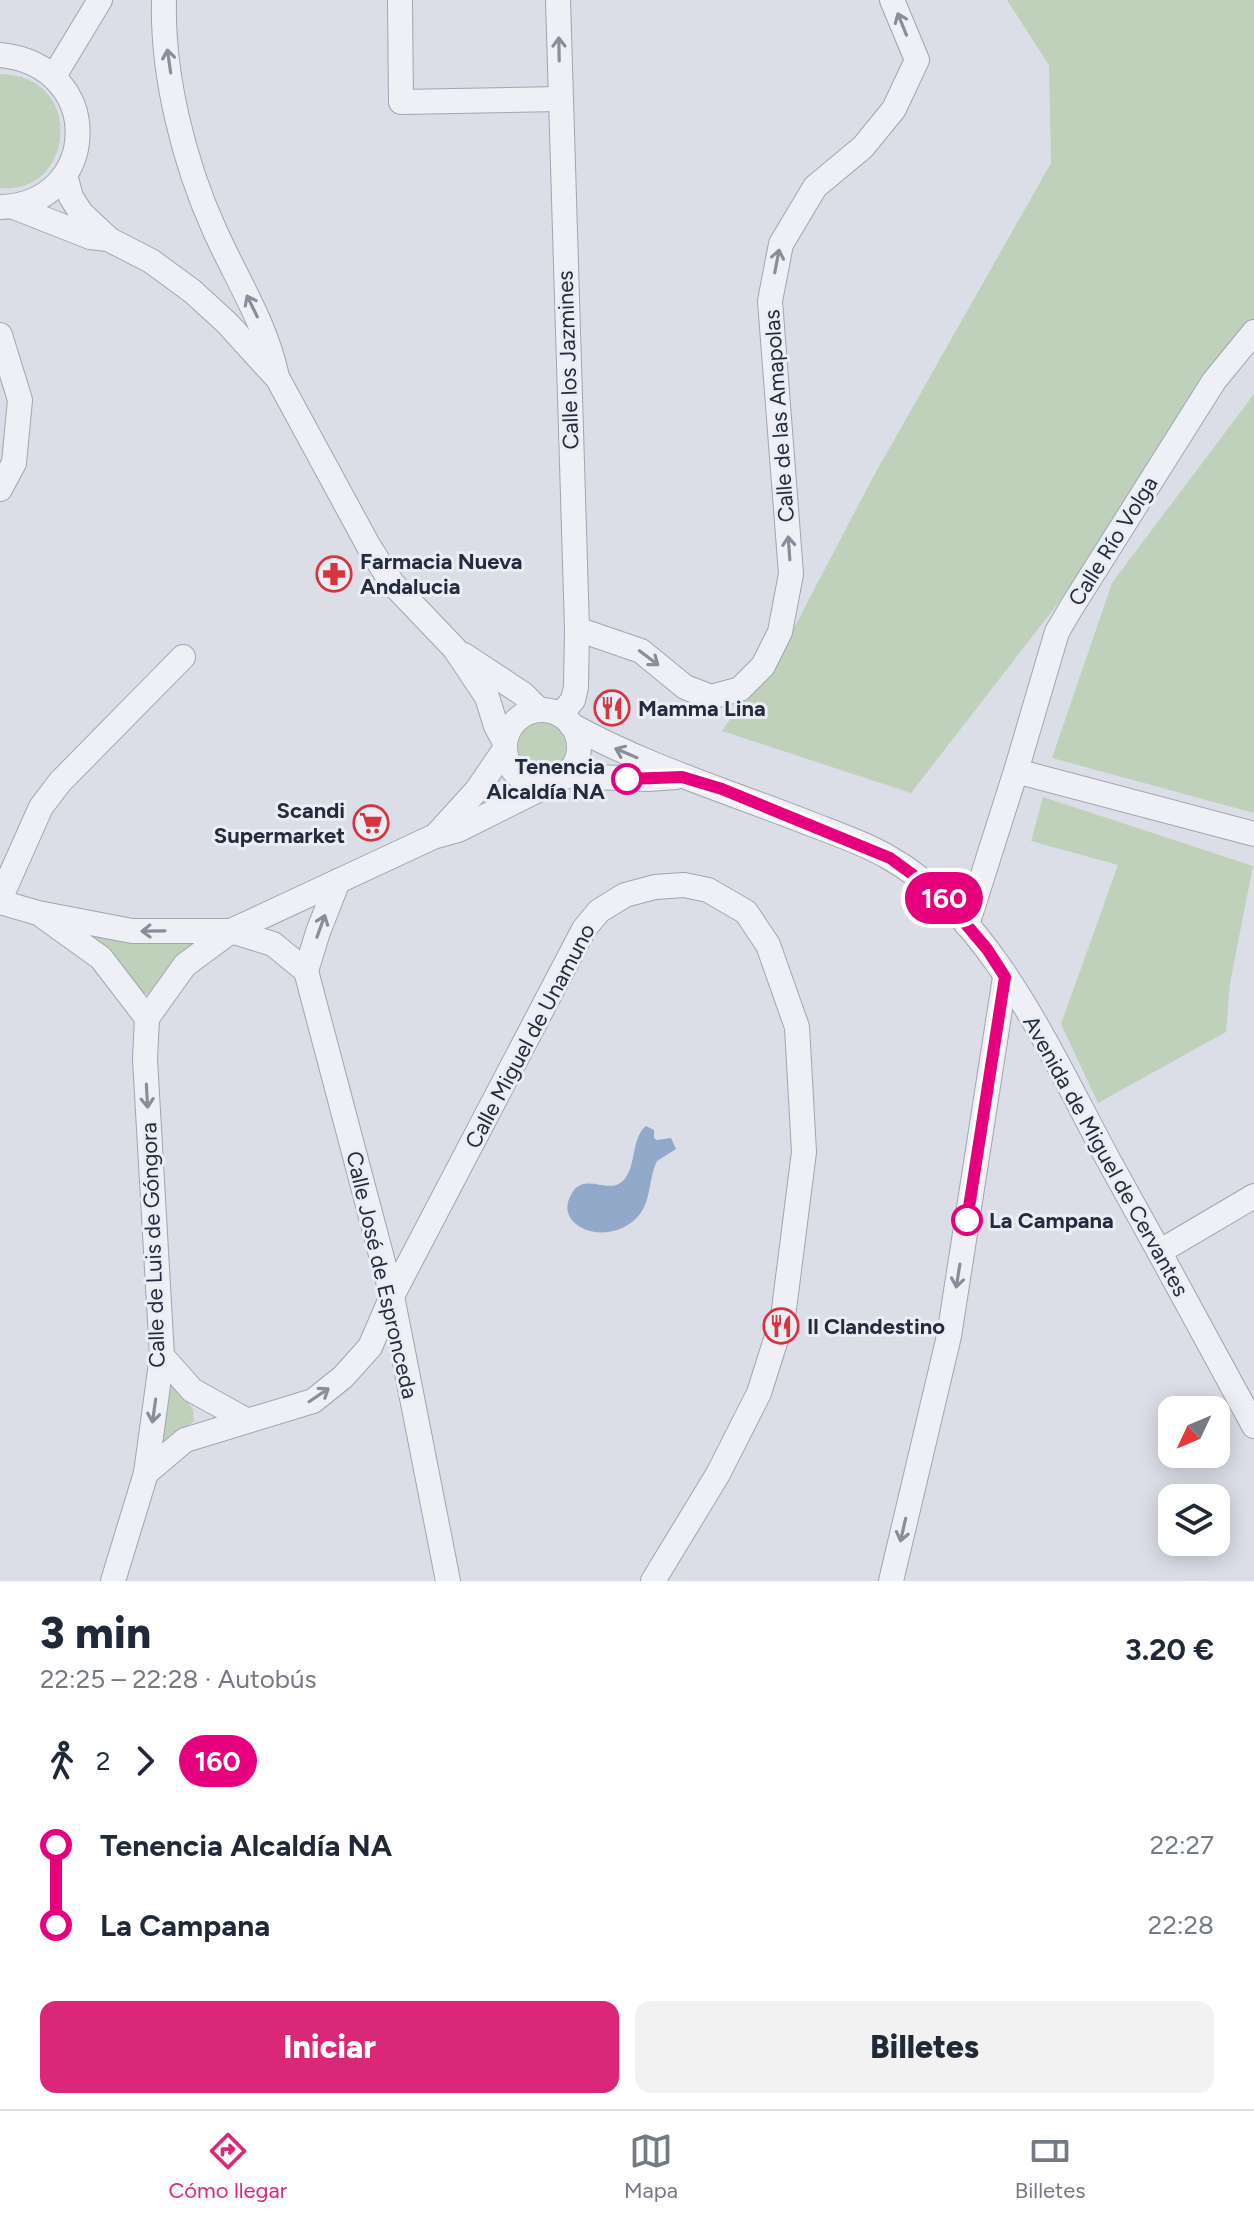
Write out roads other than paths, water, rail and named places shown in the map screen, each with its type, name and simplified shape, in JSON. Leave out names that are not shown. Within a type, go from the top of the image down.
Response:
[{"type":"street","points":[[54,76],[100,0]]},
{"type":"street","points":[[164,0],[163,21],[173,93],[186,154],[214,229],[271,345],[278,379]]},
{"type":"street","points":[[400,0],[401,102],[559,99]]},
{"type":"street","name":"Calle los Jazmines","points":[[557,717],[573,700],[576,687],[577,629],[558,0]]},
{"type":"street","name":"Calle de las Amapolas","points":[[577,629],[641,651],[685,687],[711,697],[740,689],[763,666],[780,632],[791,574],[770,301],[781,244],[815,187],[863,147],[894,109],[917,60],[892,0]]},
{"type":"street","points":[[0,55],[29,60],[54,76],[67,93],[76,113],[78,134],[74,156],[65,175],[51,190],[34,201],[6,210]]},
{"type":"street","name":"Avenida de Miguel de Cervantes","points":[[65,175],[71,197],[81,213],[110,240],[151,261],[192,291],[227,323],[278,379],[361,533],[392,583],[455,649],[487,697],[505,746]]},
{"type":"street","name":"Avenida de Miguel de Cervantes","points":[[6,210],[90,237],[110,240]]},
{"type":"street","name":"Calle Río Volga","points":[[967,925],[1057,632],[1214,381],[1254,332]]},
{"type":"street","points":[[0,335],[20,400],[14,463],[0,489]]},
{"type":"street","name":"Avenida de Miguel de Cervantes","points":[[455,649],[557,717],[608,746],[890,858],[942,896],[987,949],[1033,1021],[1254,1426]]},
{"type":"street","points":[[183,657],[60,782],[41,807],[0,901],[38,913],[132,931],[231,931],[273,944],[306,971],[338,881]]},
{"type":"street","points":[[38,913],[101,958],[147,1018],[185,965],[231,931],[433,837],[458,830],[558,780],[577,757],[577,735],[557,717],[516,721],[505,746],[477,790],[433,837]]},
{"type":"street","points":[[505,746],[507,759],[520,777],[541,784],[558,780]]},
{"type":"street","points":[[1016,771],[1254,834]]},
{"type":"street","name":"Avenida de Miguel de Cervantes","points":[[558,780],[682,777]]},
{"type":"street","name":"Calle Miguel de Unamuno","points":[[146,1473],[185,1440],[313,1401],[343,1377],[370,1347],[392,1296],[584,929],[599,911],[625,895],[655,887],[684,885],[708,890],[746,912],[768,945],[797,1027],[804,1152],[783,1317],[759,1393],[718,1474],[653,1581]]},
{"type":"street","name":"Calle José de Espronceda","points":[[306,971],[392,1296],[448,1581]]},
{"type":"street","points":[[891,1581],[949,1336],[1005,977]]},
{"type":"street","name":"Calle de Luis de Góngora","points":[[113,1581],[146,1473],[162,1356],[145,1059],[147,1018]]},
{"type":"street","points":[[1159,1252],[1254,1196]]},
{"type":"street","points":[[162,1356],[192,1390],[246,1420]]},
{"type":"water","points":[[646,1126],[654,1130],[657,1140],[671,1138],[676,1149],[657,1161],[640,1214],[628,1225],[614,1231],[587,1230],[576,1225],[569,1216],[567,1205],[572,1193],[584,1184],[614,1186],[620,1183],[629,1171],[638,1136]]},
{"type":"place","name":"Farmacia Nueva Andalucia","points":[[334,574]]},
{"type":"place","name":"Mamma Lina","points":[[612,708]]},
{"type":"place","name":"Tenencia Alcaldía NA","points":[[627,779]]},
{"type":"place","name":"Scandi Supermarket","points":[[371,823]]},
{"type":"place","name":"La Campana","points":[[967,1220]]},
{"type":"place","name":"Il Clandestino","points":[[781,1326]]}]
